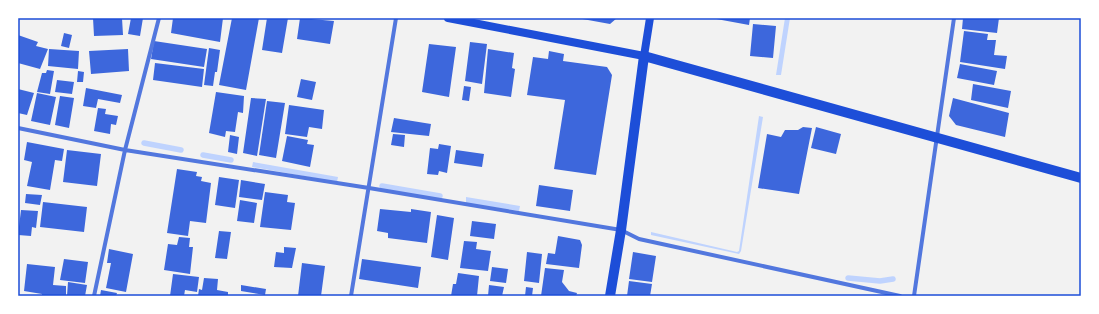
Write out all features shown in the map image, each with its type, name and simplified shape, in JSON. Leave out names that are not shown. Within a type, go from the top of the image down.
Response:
[{"type":"main road","points":[[448,18],[644,56],[1081,178]]},
{"type":"main road","points":[[610,296],[621,230],[650,18]]},
{"type":"street","points":[[94,296],[125,150],[159,18]]},
{"type":"street","points":[[351,296],[396,18]]},
{"type":"street","points":[[914,296],[954,18]]},
{"type":"street","points":[[18,128],[125,150],[369,188],[621,230],[638,240],[900,296]]},
{"type":"water","points":[[785,18],[790,18],[781,75],[776,75]]},
{"type":"water","points":[[759,116],[763,117],[741,251],[739,254],[651,235],[651,232],[737,252],[739,251]]},
{"type":"water","points":[[253,162],[338,177],[337,182],[252,167]]},
{"type":"water","points":[[466,197],[520,206],[519,211],[466,203]]},
{"type":"building","points":[[93,18],[122,18],[123,35],[94,36]]},
{"type":"building","points":[[131,18],[143,18],[140,36],[128,34]]},
{"type":"building","points":[[173,18],[223,18],[220,42],[171,33]]},
{"type":"building","points":[[232,18],[259,18],[246,90],[219,85]]},
{"type":"building","points":[[267,18],[288,18],[282,53],[262,50]]},
{"type":"building","points":[[300,18],[334,21],[330,44],[297,39]]},
{"type":"building","points":[[577,18],[617,18],[610,24]]},
{"type":"building","points":[[711,18],[750,18],[749,25]]},
{"type":"building","points":[[963,18],[999,18],[997,33],[962,29]]},
{"type":"building","points":[[753,24],[776,26],[773,58],[750,56]]},
{"type":"building","points":[[964,31],[988,34],[987,40],[996,40],[994,55],[1007,56],[1005,69],[960,62]]},
{"type":"building","points":[[64,33],[72,35],[69,48],[61,46]]},
{"type":"building","points":[[18,35],[38,42],[36,46],[48,49],[40,69],[18,63]]},
{"type":"building","points":[[154,41],[207,49],[204,67],[151,59]]},
{"type":"building","points":[[470,42],[487,44],[482,84],[465,81]]},
{"type":"building","points":[[429,44],[456,47],[449,97],[422,92]]},
{"type":"building","points":[[209,48],[220,50],[217,72],[215,72],[213,86],[204,85]]},
{"type":"building","points":[[49,49],[79,51],[78,69],[48,66]]},
{"type":"building","points":[[128,49],[129,71],[91,74],[89,51]]},
{"type":"building","points":[[488,49],[514,53],[512,68],[515,69],[511,97],[484,93]]},
{"type":"building","points":[[549,51],[564,54],[563,61],[607,67],[612,75],[596,175],[554,169],[565,100],[527,95],[533,57],[548,59]]},
{"type":"building","points":[[155,63],[204,69],[202,87],[153,80]]},
{"type":"building","points":[[960,64],[997,71],[994,85],[957,78]]},
{"type":"building","points":[[47,70],[54,71],[50,94],[37,92],[42,73],[46,73]]},
{"type":"building","points":[[78,71],[84,72],[83,82],[77,82]]},
{"type":"building","points":[[301,79],[316,82],[312,100],[297,97]]},
{"type":"building","points":[[57,80],[74,82],[72,94],[55,92]]},
{"type":"building","points":[[973,84],[1011,91],[1008,108],[971,100]]},
{"type":"building","points":[[464,86],[471,87],[469,101],[462,100]]},
{"type":"building","points":[[86,88],[122,95],[120,103],[98,99],[96,108],[83,106]]},
{"type":"building","points":[[18,89],[34,93],[27,115],[18,113]]},
{"type":"building","points":[[216,92],[244,96],[243,113],[238,112],[235,132],[226,131],[225,137],[209,133]]},
{"type":"building","points":[[37,93],[56,97],[50,125],[31,121]]},
{"type":"building","points":[[60,96],[74,98],[69,128],[55,125]]},
{"type":"building","points":[[251,98],[266,99],[257,156],[243,153]]},
{"type":"building","points":[[953,98],[1009,113],[1005,137],[956,125],[949,116]]},
{"type":"building","points":[[267,101],[285,103],[276,158],[259,155]]},
{"type":"building","points":[[289,105],[324,110],[322,129],[309,127],[307,137],[285,134]]},
{"type":"building","points":[[98,108],[106,109],[105,114],[118,116],[116,125],[111,124],[110,134],[94,131]]},
{"type":"building","points":[[394,118],[431,124],[429,136],[391,132]]},
{"type":"building","points":[[803,127],[812,128],[799,194],[758,188],[767,134],[781,137],[785,130],[798,130]]},
{"type":"building","points":[[816,127],[841,134],[836,154],[811,148]]},
{"type":"building","points":[[393,134],[405,135],[404,147],[391,145]]},
{"type":"building","points":[[230,135],[239,137],[237,154],[228,152]]},
{"type":"building","points":[[287,136],[308,140],[307,144],[314,145],[310,167],[282,161]]},
{"type":"building","points":[[27,142],[64,149],[62,161],[55,160],[50,190],[27,186],[32,162],[24,160]]},
{"type":"building","points":[[439,144],[451,146],[447,173],[439,171],[438,175],[427,174],[430,148],[438,149]]},
{"type":"building","points":[[67,150],[101,154],[97,186],[63,182]]},
{"type":"building","points":[[456,150],[484,154],[482,167],[454,163]]},
{"type":"building","points":[[177,169],[197,172],[196,176],[202,177],[201,181],[211,183],[206,223],[190,221],[188,236],[167,233]]},
{"type":"building","points":[[219,177],[239,180],[235,208],[215,205]]},
{"type":"building","points":[[241,180],[265,184],[262,200],[239,197]]},
{"type":"building","points":[[539,185],[573,190],[570,211],[536,206]]},
{"type":"building","points":[[265,192],[288,195],[287,202],[295,203],[291,230],[260,227]]},
{"type":"building","points":[[26,194],[42,195],[40,205],[25,203]]},
{"type":"building","points":[[240,200],[257,203],[254,223],[237,221]]},
{"type":"building","points":[[43,202],[87,207],[84,232],[40,227]]},
{"type":"building","points":[[380,209],[411,212],[411,209],[431,212],[427,243],[388,238],[388,233],[377,231]]},
{"type":"building","points":[[21,210],[38,211],[36,228],[32,227],[31,236],[18,235]]},
{"type":"building","points":[[437,215],[454,218],[448,260],[431,257]]},
{"type":"building","points":[[472,221],[496,224],[494,239],[470,236]]},
{"type":"building","points":[[219,231],[231,232],[227,259],[215,258]]},
{"type":"building","points":[[558,236],[580,240],[582,245],[579,268],[546,264],[548,253],[555,254]]},
{"type":"building","points":[[179,237],[190,238],[189,247],[193,247],[190,274],[164,270],[168,244],[177,245]]},
{"type":"building","points":[[464,241],[477,242],[476,249],[491,251],[488,271],[460,268]]},
{"type":"building","points":[[284,247],[296,248],[292,268],[274,267],[276,252],[284,253]]},
{"type":"building","points":[[109,249],[133,254],[126,292],[106,288],[111,263],[107,263]]},
{"type":"building","points":[[527,252],[542,254],[539,283],[524,281]]},
{"type":"building","points":[[633,252],[656,256],[652,282],[629,279]]},
{"type":"building","points":[[64,259],[88,262],[85,283],[60,280]]},
{"type":"building","points":[[362,259],[421,267],[418,288],[359,279]]},
{"type":"building","points":[[302,263],[325,266],[321,296],[298,296]]},
{"type":"building","points":[[27,264],[55,267],[53,285],[66,286],[66,296],[42,296],[42,294],[24,291]]},
{"type":"building","points":[[492,267],[508,269],[506,283],[490,281]]},
{"type":"building","points":[[545,268],[564,270],[562,282],[569,291],[577,293],[576,296],[541,296]]},
{"type":"building","points":[[458,273],[479,276],[477,296],[451,296],[453,284],[456,284]]},
{"type":"building","points":[[173,274],[199,277],[197,292],[185,290],[184,296],[170,296]]},
{"type":"building","points":[[204,278],[218,279],[217,290],[228,292],[228,296],[198,296],[199,289],[202,290]]},
{"type":"building","points":[[629,281],[652,284],[650,296],[627,296]]},
{"type":"building","points":[[68,282],[87,285],[85,296],[67,296]]},
{"type":"building","points":[[241,285],[266,289],[265,295],[241,291]]},
{"type":"building","points":[[489,285],[504,287],[502,296],[488,296]]},
{"type":"building","points":[[526,287],[533,288],[532,296],[525,296]]},
{"type":"building","points":[[101,290],[117,293],[116,296],[100,296]]},
{"type":"waterway","points":[[144,143],[181,150]]},
{"type":"waterway","points":[[203,155],[231,160]]},
{"type":"waterway","points":[[382,186],[440,196]]},
{"type":"waterway","points":[[848,278],[880,281],[893,279]]}]
